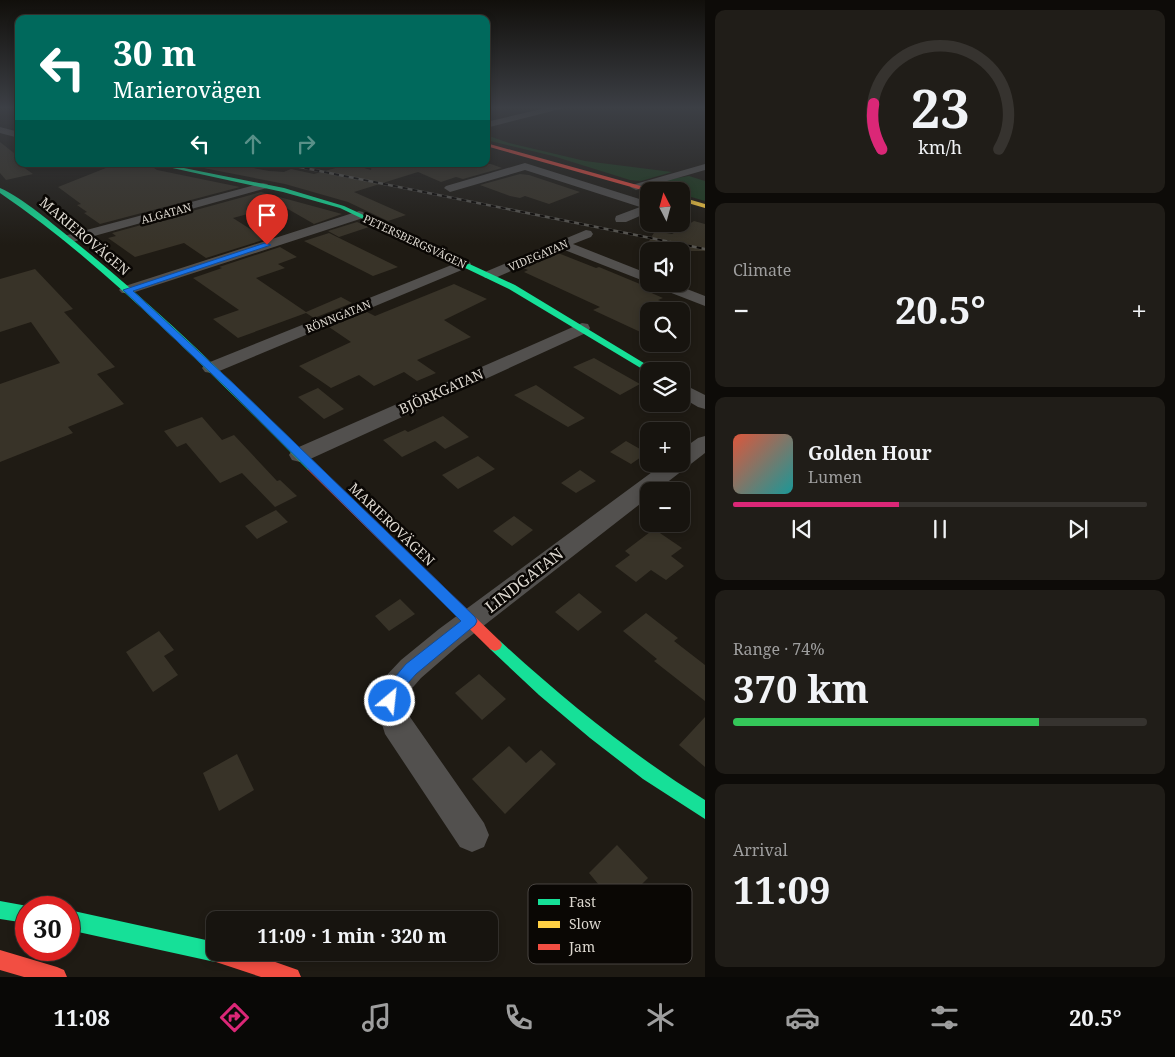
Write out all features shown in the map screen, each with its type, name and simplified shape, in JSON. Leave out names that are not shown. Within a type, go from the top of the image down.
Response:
[{"type":"street","points":[[520,154],[640,187]]},
{"type":"street","points":[[450,188],[525,166],[640,204]]},
{"type":"street","name":"PETERSBERGSVÄGEN","points":[[171,167],[328,202],[359,215],[533,298],[640,364]]},
{"type":"street","points":[[636,186],[705,167]]},
{"type":"street","points":[[683,172],[705,178]]},
{"type":"street","name":"ALGATAN","points":[[69,239],[263,186]]},
{"type":"street","name":"MARIEROVÄGEN","points":[[0,190],[69,239],[127,290],[211,368],[528,676],[604,740],[687,800],[705,810]]},
{"type":"street","points":[[690,202],[705,206]]},
{"type":"street","points":[[621,219],[640,211]]},
{"type":"street","points":[[127,290],[359,215]]},
{"type":"street","name":"VIDEGATAN","points":[[490,276],[586,234]]},
{"type":"street","points":[[563,245],[640,275]]},
{"type":"street","name":"RÖNNGATAN","points":[[211,368],[464,264]]},
{"type":"street","points":[[682,292],[705,301]]},
{"type":"street","name":"BJÖRKGATAN","points":[[300,455],[582,328]]},
{"type":"street","points":[[690,395],[705,404]]},
{"type":"street","points":[[690,454],[705,443]]},
{"type":"street","name":"LINDGATAN","points":[[472,836],[396,724],[390,701],[395,688],[411,669],[470,621],[532,572],[666,472]]},
{"type":"street","points":[[0,910],[15,912]]},
{"type":"street","points":[[80,922],[206,950]]},
{"type":"street","points":[[0,960],[57,977]]},
{"type":"street","points":[[243,961],[291,977]]},
{"type":"green space","points":[[543,154],[554,154],[585,161],[672,172],[641,181],[630,180]]},
{"type":"green space","points":[[689,176],[705,181],[705,201],[690,197],[690,182],[659,181]]},
{"type":"building","points":[[0,154],[15,154],[15,167],[23,167],[33,174],[6,180],[0,173]]},
{"type":"building","points":[[491,164],[502,168],[463,179],[456,177],[441,182],[418,172],[354,192],[406,215],[388,221],[348,202],[285,184],[198,167],[248,167],[284,172],[291,169],[314,174],[339,167],[360,167],[371,170],[372,167],[490,167]]},
{"type":"building","points":[[108,167],[152,167],[157,170],[240,187],[100,224],[84,213],[87,212],[77,205],[81,204],[58,187]]},
{"type":"building","points":[[520,174],[529,175],[580,192],[549,204],[525,196],[520,198],[510,196],[480,185]]},
{"type":"building","points":[[261,192],[342,214],[314,224],[281,205],[233,218],[266,239],[206,258],[184,243],[135,257],[108,238],[116,236],[112,233]]},
{"type":"building","points":[[694,221],[705,224],[705,251],[690,251],[690,242],[648,242],[654,232],[672,234],[675,232],[690,232],[690,223]]},
{"type":"building","points":[[357,222],[369,227],[339,237],[328,231]]},
{"type":"building","points":[[329,233],[398,267],[373,276],[304,241]]},
{"type":"building","points":[[280,247],[297,257],[278,264],[285,268],[256,278],[306,312],[341,297],[352,303],[314,318],[306,313],[238,338],[213,319],[239,310],[193,278],[222,268],[219,267]]},
{"type":"building","points":[[558,253],[640,284],[640,292],[649,292],[663,298],[658,300],[663,302],[640,302],[640,332],[593,310],[600,307],[524,272],[528,270],[523,268]]},
{"type":"building","points":[[35,269],[73,309],[64,312],[115,367],[97,374],[124,404],[68,427],[73,433],[0,462],[0,384],[60,363],[31,322],[0,332],[0,279]]},
{"type":"building","points":[[454,284],[487,299],[444,320],[471,337],[417,360],[436,373],[417,381],[404,372],[374,386],[359,375],[331,388],[299,366],[351,342],[329,327],[367,312],[375,316]]},
{"type":"building","points":[[594,358],[640,384],[620,395],[573,367]]},
{"type":"building","points":[[536,385],[585,418],[568,427],[514,395]]},
{"type":"building","points":[[318,388],[344,409],[324,419],[298,397]]},
{"type":"building","points":[[443,416],[469,437],[445,449],[435,441],[402,457],[383,440],[405,430],[408,432]]},
{"type":"building","points":[[202,417],[222,440],[234,435],[277,481],[280,480],[297,496],[275,507],[242,473],[220,483],[186,443],[177,447],[164,431]]},
{"type":"building","points":[[626,441],[640,449],[640,458],[631,464],[610,452]]},
{"type":"building","points":[[478,456],[495,469],[458,489],[442,475]]},
{"type":"building","points":[[580,470],[596,481],[576,493],[561,483]]},
{"type":"building","points":[[276,510],[288,522],[257,539],[245,526]]},
{"type":"building","points":[[514,516],[533,530],[512,546],[493,531]]},
{"type":"building","points":[[650,532],[658,532],[682,548],[671,556],[684,566],[666,580],[651,570],[636,582],[615,566],[630,555],[625,551]]},
{"type":"building","points":[[579,593],[602,612],[578,631],[555,612]]},
{"type":"building","points":[[400,599],[415,614],[389,631],[375,616]]},
{"type":"building","points":[[646,613],[678,638],[674,641],[705,665],[705,701],[654,661],[657,659],[623,631]]},
{"type":"building","points":[[159,631],[174,650],[164,656],[178,675],[153,692],[126,652]]},
{"type":"building","points":[[479,674],[506,699],[482,720],[455,693]]},
{"type":"building","points":[[705,717],[705,767],[679,745]]},
{"type":"building","points":[[509,746],[526,763],[541,750],[556,764],[505,814],[472,779]]},
{"type":"building","points":[[237,754],[254,790],[219,811],[203,773]]},
{"type":"building","points":[[617,845],[648,878],[642,884],[598,884],[589,873]]},
{"type":"railway","points":[[300,167],[705,249]]},
{"type":"traffic: fast","points":[[172,167],[284,190],[342,207],[512,287],[640,364]]},
{"type":"traffic: fast","points":[[0,190],[60,233],[117,281],[312,467]]},
{"type":"traffic: fast","points":[[495,645],[596,733],[649,773],[705,810]]},
{"type":"traffic: fast","points":[[0,910],[15,912]]},
{"type":"traffic: fast","points":[[80,922],[206,950]]},
{"type":"traffic: slow","points":[[690,202],[705,206]]},
{"type":"traffic: jam","points":[[520,154],[640,187]]},
{"type":"traffic: jam","points":[[312,467],[495,645]]},
{"type":"traffic: jam","points":[[0,960],[57,977]]},
{"type":"traffic: jam","points":[[243,961],[291,977]]},
{"type":"route","points":[[267,245],[127,290],[233,388],[470,621],[411,669],[395,688],[390,701]]}]
